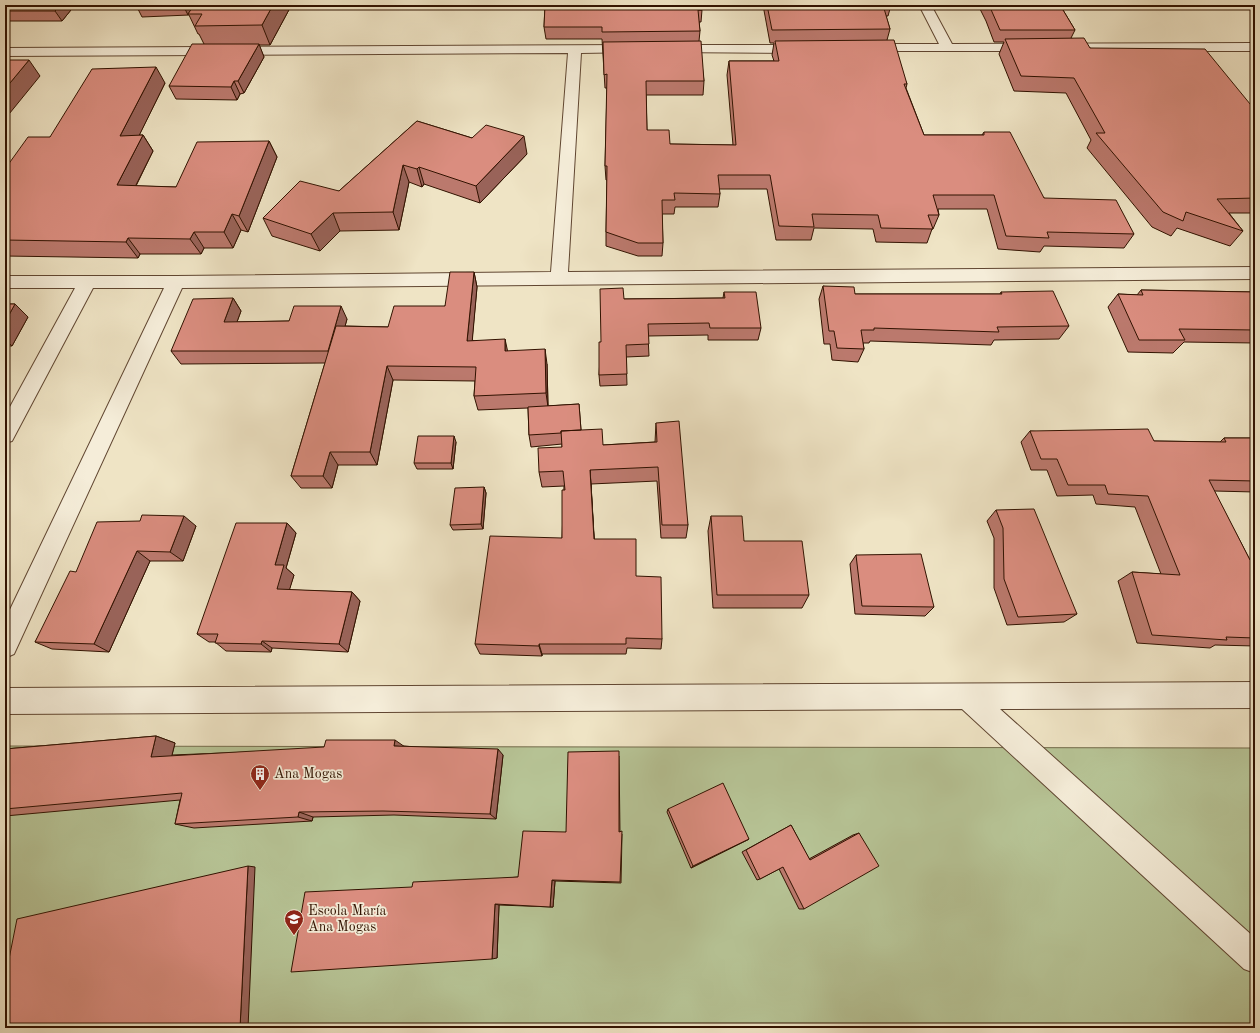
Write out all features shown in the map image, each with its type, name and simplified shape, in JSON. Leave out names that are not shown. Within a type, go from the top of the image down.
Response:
[{"type":"street","points":[[925,5],[948,48]]},
{"type":"street","points":[[853,48],[1255,47]]},
{"type":"street","points":[[5,52],[646,49]]},
{"type":"street","points":[[662,49],[821,49]]},
{"type":"street","points":[[559,278],[575,50]]},
{"type":"street","points":[[5,282],[176,282],[1255,273]]},
{"type":"street","points":[[5,435],[87,282]]},
{"type":"street","points":[[5,646],[176,282]]},
{"type":"street","points":[[5,701],[1255,695]]},
{"type":"street","points":[[968,697],[1255,958]]},
{"type":"green space","points":[[5,746],[1255,748],[1255,1028],[5,1028]]},
{"type":"building","points":[[5,5],[61,5],[55,11],[5,11]]},
{"type":"building","points":[[194,5],[273,5],[262,25],[195,26],[202,14],[188,14]]},
{"type":"building","points":[[545,5],[702,5],[702,10],[698,10],[700,31],[602,32],[602,27],[544,27]]},
{"type":"building","points":[[767,5],[883,5],[890,29],[772,30]]},
{"type":"building","points":[[989,5],[1060,5],[1075,30],[1000,30]]},
{"type":"building","points":[[1084,38],[1090,48],[1205,49],[1255,110],[1255,198],[1217,199],[1243,231],[1186,212],[1183,221],[1163,212],[1096,133],[1105,133],[1074,78],[1021,76],[1005,39]]},
{"type":"building","points":[[894,40],[907,84],[904,84],[924,135],[984,135],[984,132],[1010,132],[1044,198],[1116,200],[1134,234],[1047,232],[1049,238],[1006,236],[994,195],[933,195],[939,215],[928,215],[933,229],[881,228],[878,215],[812,214],[814,227],[779,226],[770,175],[718,175],[720,194],[674,193],[675,200],[662,200],[663,243],[638,243],[606,232],[607,166],[605,166],[607,74],[604,75],[603,42],[701,41],[704,81],[646,81],[647,130],[669,130],[670,144],[736,145],[729,61],[779,61],[775,41]]},
{"type":"building","points":[[192,44],[259,44],[238,81],[234,81],[231,87],[169,86]]},
{"type":"building","points":[[5,60],[29,60],[5,89]]},
{"type":"building","points":[[156,67],[120,136],[143,135],[117,185],[176,187],[197,142],[269,141],[239,216],[232,214],[224,232],[194,232],[190,239],[128,238],[126,242],[5,240],[5,169],[28,137],[50,137],[92,69]]},
{"type":"building","points":[[417,121],[472,138],[486,125],[524,136],[476,186],[419,167],[417,169],[403,165],[393,212],[333,213],[311,234],[263,218],[300,181],[339,191]]},
{"type":"building","points":[[450,272],[474,272],[467,341],[505,339],[505,351],[545,349],[546,393],[474,396],[476,367],[387,366],[370,452],[330,452],[323,476],[291,476],[336,326],[388,327],[394,306],[445,306]]},
{"type":"building","points":[[823,286],[854,287],[855,294],[1002,294],[1001,292],[1053,291],[1069,326],[997,327],[999,332],[874,328],[874,330],[861,330],[864,349],[837,348],[834,331],[829,331]]},
{"type":"building","points":[[623,288],[624,299],[725,298],[724,292],[756,292],[761,328],[710,328],[709,323],[648,324],[649,344],[626,345],[627,374],[599,375],[599,342],[601,342],[600,289]]},
{"type":"building","points":[[1141,290],[1255,292],[1255,330],[1179,329],[1185,340],[1139,340],[1118,294],[1143,295]]},
{"type":"building","points":[[233,298],[224,322],[289,321],[294,306],[341,306],[328,351],[171,351],[193,299]]},
{"type":"building","points":[[5,304],[15,304],[5,322]]},
{"type":"building","points":[[579,404],[581,430],[529,435],[528,407]]},
{"type":"building","points":[[679,421],[688,525],[662,525],[658,467],[590,470],[594,539],[636,539],[636,576],[661,577],[662,639],[626,638],[626,644],[539,644],[539,646],[475,644],[490,536],[562,538],[562,490],[565,490],[563,471],[539,472],[538,448],[562,447],[561,431],[602,429],[603,445],[657,442],[656,423]]},
{"type":"building","points":[[1148,429],[1154,441],[1226,442],[1224,438],[1255,438],[1255,481],[1209,480],[1250,560],[1255,560],[1255,638],[1226,637],[1227,640],[1152,635],[1132,572],[1180,575],[1148,496],[1108,494],[1105,485],[1068,485],[1057,459],[1041,459],[1030,431]]},
{"type":"building","points":[[418,436],[454,436],[451,463],[414,463]]},
{"type":"building","points":[[484,487],[481,524],[450,525],[455,488]]},
{"type":"building","points":[[1034,509],[1077,614],[1018,617],[1004,579],[1003,528],[996,510]]},
{"type":"building","points":[[142,515],[184,516],[170,552],[137,551],[94,644],[35,642],[70,571],[76,572],[97,522],[140,521]]},
{"type":"building","points":[[711,516],[742,516],[744,541],[802,541],[809,595],[717,595]]},
{"type":"building","points":[[236,523],[287,523],[275,565],[284,565],[277,589],[352,592],[339,644],[262,641],[261,644],[215,643],[218,634],[197,634]]},
{"type":"building","points":[[921,554],[934,607],[862,606],[856,555]]},
{"type":"building","points":[[156,736],[151,757],[324,747],[326,740],[395,740],[394,746],[498,749],[490,814],[383,811],[299,812],[298,817],[175,824],[182,793],[5,809],[5,749]]},
{"type":"building","points":[[619,751],[619,832],[622,831],[620,882],[552,880],[550,907],[495,904],[492,959],[291,972],[305,892],[412,887],[413,882],[518,877],[523,831],[566,832],[568,752]]},
{"type":"building","points":[[723,783],[749,839],[693,866],[668,809]]},
{"type":"building","points":[[791,825],[810,860],[859,833],[879,866],[804,909],[783,867],[760,879],[746,850]]},
{"type":"building","points":[[248,866],[240,1028],[5,1028],[5,979],[17,919]]},
{"type":"place","name":"Ana Mogas","points":[[260,791]]},
{"type":"place","name":"Escola María Ana Mogas","points":[[294,936]]}]
